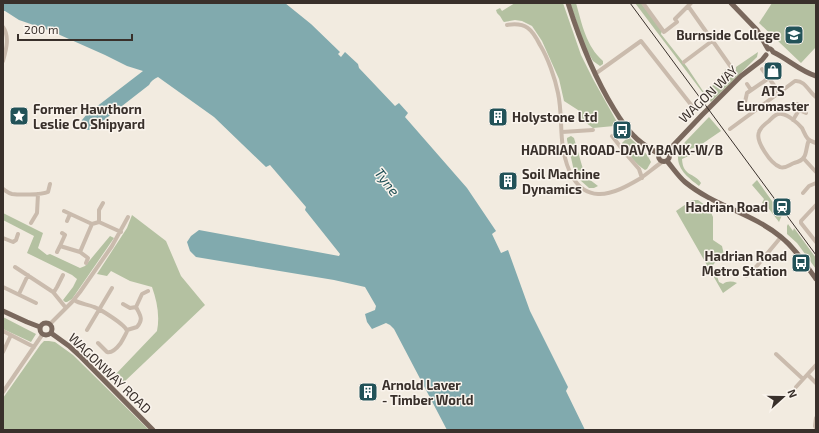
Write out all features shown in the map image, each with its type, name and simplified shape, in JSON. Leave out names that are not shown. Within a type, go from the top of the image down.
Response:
[{"type":"main road","points":[[568,3],[581,43],[595,74],[623,123],[634,137],[659,154],[659,159],[665,161],[680,177],[692,186],[717,202],[759,222],[781,237],[794,248],[816,279]]},
{"type":"main road","points":[[731,3],[757,30],[768,49],[771,49],[773,52],[804,71],[816,76]]},
{"type":"main road","points":[[768,49],[765,52],[766,55],[770,56],[773,52]]},
{"type":"main road","name":"WAGON WAY","points":[[667,152],[741,76],[762,60],[766,55]]},
{"type":"main road","points":[[659,154],[663,151],[667,152],[670,156],[669,159],[665,161]]},
{"type":"main road","points":[[3,311],[40,327]]},
{"type":"main road","points":[[45,323],[50,324],[53,328],[51,333],[46,336],[42,335],[40,327],[45,323]]},
{"type":"main road","name":"WAGONWAY ROAD","points":[[51,333],[81,357],[153,430]]},
{"type":"street","points":[[646,4],[664,32],[677,22],[675,18],[689,5],[731,67]]},
{"type":"street","points":[[507,25],[515,24],[528,27],[534,34],[543,50],[558,92],[563,148],[566,163],[578,186],[591,193],[599,194],[614,192],[642,178],[665,161]]},
{"type":"street","points":[[3,27],[7,33],[3,59]]},
{"type":"street","points":[[595,74],[641,41],[692,106]]},
{"type":"street","points":[[684,62],[712,41]]},
{"type":"street","points":[[762,69],[779,92]]},
{"type":"street","points":[[738,107],[745,102],[747,94],[751,90],[768,78]]},
{"type":"street","points":[[730,129],[779,92],[798,80],[802,82],[816,97]]},
{"type":"street","points":[[747,84],[751,90]]},
{"type":"street","points":[[797,104],[799,110],[806,113]]},
{"type":"street","points":[[793,120],[799,110]]},
{"type":"street","points":[[809,140],[806,146],[806,154],[804,158],[782,168],[774,164],[769,157],[758,138],[758,134],[760,130],[778,114],[793,120],[801,127],[805,136],[809,140],[816,143]]},
{"type":"street","points":[[562,132],[592,130]]},
{"type":"street","points":[[612,136],[619,141],[626,154],[639,168],[642,178]]},
{"type":"street","points":[[804,158],[816,172]]},
{"type":"street","points":[[803,193],[809,186],[816,183]]},
{"type":"street","points":[[3,189],[13,194],[43,194],[48,192],[50,184]]},
{"type":"street","points":[[31,224],[37,213],[38,194]]},
{"type":"street","points":[[98,222],[99,210],[103,203]]},
{"type":"street","points":[[816,205],[802,219],[801,222],[816,242]]},
{"type":"street","points":[[64,211],[92,224],[98,222],[121,232]]},
{"type":"street","points":[[67,221],[70,214]]},
{"type":"street","points":[[50,324],[74,300],[112,246],[128,217]]},
{"type":"street","points":[[80,252],[92,224]]},
{"type":"street","points":[[57,252],[65,235],[62,233]]},
{"type":"street","points":[[3,238],[14,242],[18,234]]},
{"type":"street","points":[[746,276],[756,267],[781,237]]},
{"type":"street","points":[[60,246],[80,252],[88,258],[86,263]]},
{"type":"street","points":[[16,267],[54,292],[66,308]]},
{"type":"street","points":[[19,294],[28,275]]},
{"type":"street","points":[[54,292],[63,275]]},
{"type":"street","points":[[3,286],[36,303]]},
{"type":"street","points":[[87,330],[112,288]]},
{"type":"street","points":[[126,330],[137,328],[141,322],[141,318],[136,307],[142,294],[148,291]]},
{"type":"street","points":[[74,300],[93,306],[123,324],[126,333],[121,342],[112,352],[107,352],[98,342]]},
{"type":"street","points":[[123,304],[130,308],[136,307]]},
{"type":"street","points":[[3,331],[34,347]]},
{"type":"street","points":[[3,352],[11,335]]},
{"type":"street","points":[[3,392],[42,335]]},
{"type":"street","points":[[776,354],[803,379]]},
{"type":"street","points":[[796,387],[816,365]]},
{"type":"street","points":[[808,375],[816,383]]},
{"type":"street","points":[[816,418],[816,428]]},
{"type":"green space","points":[[515,3],[563,3],[581,55],[617,122],[614,126],[593,128],[581,119],[578,110],[564,101],[559,79],[542,41],[532,26],[522,21],[515,20],[504,22],[497,13],[496,10],[500,8],[502,11]]},
{"type":"green space","points":[[570,3],[576,3],[583,27],[592,49],[603,61],[603,64],[600,66],[593,61],[585,47]]},
{"type":"green space","points":[[635,3],[641,3],[662,31],[661,34],[687,67],[703,92],[721,80],[720,76],[726,69],[729,72],[736,70],[736,67],[758,52],[757,57],[711,102],[703,93]]},
{"type":"green space","name":"Burnside College","points":[[772,3],[816,3],[816,47],[801,63],[759,23]]},
{"type":"green space","points":[[709,117],[721,131],[699,146],[680,150],[685,142]]},
{"type":"green space","points":[[613,131],[623,132],[643,150],[651,162],[647,169],[645,170],[632,159],[622,145],[626,139],[622,136],[618,138]]},
{"type":"green space","points":[[571,136],[574,138],[585,176],[598,186],[594,188],[589,188],[580,180],[574,171],[567,140],[567,138]]},
{"type":"green space","points":[[693,154],[682,159],[683,165],[687,172],[701,183],[699,186],[684,173],[678,160],[678,155]]},
{"type":"green space","points":[[757,180],[782,215],[779,222],[766,205],[762,203],[764,199],[752,185]]},
{"type":"green space","points":[[692,200],[698,200],[709,208],[713,217],[713,240],[722,246],[724,255],[713,265],[719,282],[723,284],[726,282],[737,283],[723,293],[676,211]]},
{"type":"green space","points":[[3,213],[43,233],[38,248],[47,255],[50,254],[80,268],[85,266],[110,236],[114,238],[72,299],[65,302],[63,300],[77,279],[72,275],[27,253],[34,236],[3,220]]},
{"type":"green space","points":[[132,215],[166,241],[181,276],[205,305],[124,382],[119,384],[115,382],[114,376],[157,331],[158,325],[158,309],[152,287],[130,281],[111,271],[107,276],[97,274],[127,228]]},
{"type":"green space","points":[[788,224],[793,231],[794,228],[816,258],[816,269],[797,243],[787,234]]},
{"type":"green space","points":[[3,317],[36,334],[31,342],[3,329]]},
{"type":"green space","points":[[44,341],[55,342],[73,355],[149,430],[4,430],[3,398]]},
{"type":"water","name":"Tyne","points":[[3,3],[285,3],[311,24],[340,52],[338,54],[341,57],[345,52],[358,64],[359,68],[395,106],[399,103],[408,113],[405,117],[467,188],[496,231],[492,234],[501,253],[508,250],[530,311],[568,387],[566,391],[585,430],[447,430],[394,329],[386,323],[372,329],[367,322],[365,314],[375,310],[376,306],[365,287],[334,280],[196,257],[190,251],[187,242],[191,236],[199,230],[339,256],[340,254],[305,210],[306,207],[270,165],[266,167],[214,117],[158,77],[95,127],[89,130],[81,129],[82,120],[87,114],[143,71],[127,66],[51,31],[19,20],[3,11]]},
{"type":"tram line","points":[[630,3],[816,255]]},
{"type":"place","name":"Burnside College","points":[[794,35]]},
{"type":"place","name":"ATS Euromaster","points":[[773,71]]},
{"type":"place","name":"Former Hawthorn Leslie Co Shipyard","points":[[19,116]]},
{"type":"place","name":"Holystone Ltd","points":[[498,117]]},
{"type":"place","name":"HADRIAN ROAD-DAVY BANK-W/B","points":[[622,130]]},
{"type":"place","name":"Soil Machine Dynamics","points":[[508,181]]},
{"type":"place","name":"Hadrian Road","points":[[782,207]]},
{"type":"place","name":"Hadrian Road Metro Station","points":[[801,263]]},
{"type":"place","name":"Arnold Laver - Timber World","points":[[368,392]]}]
